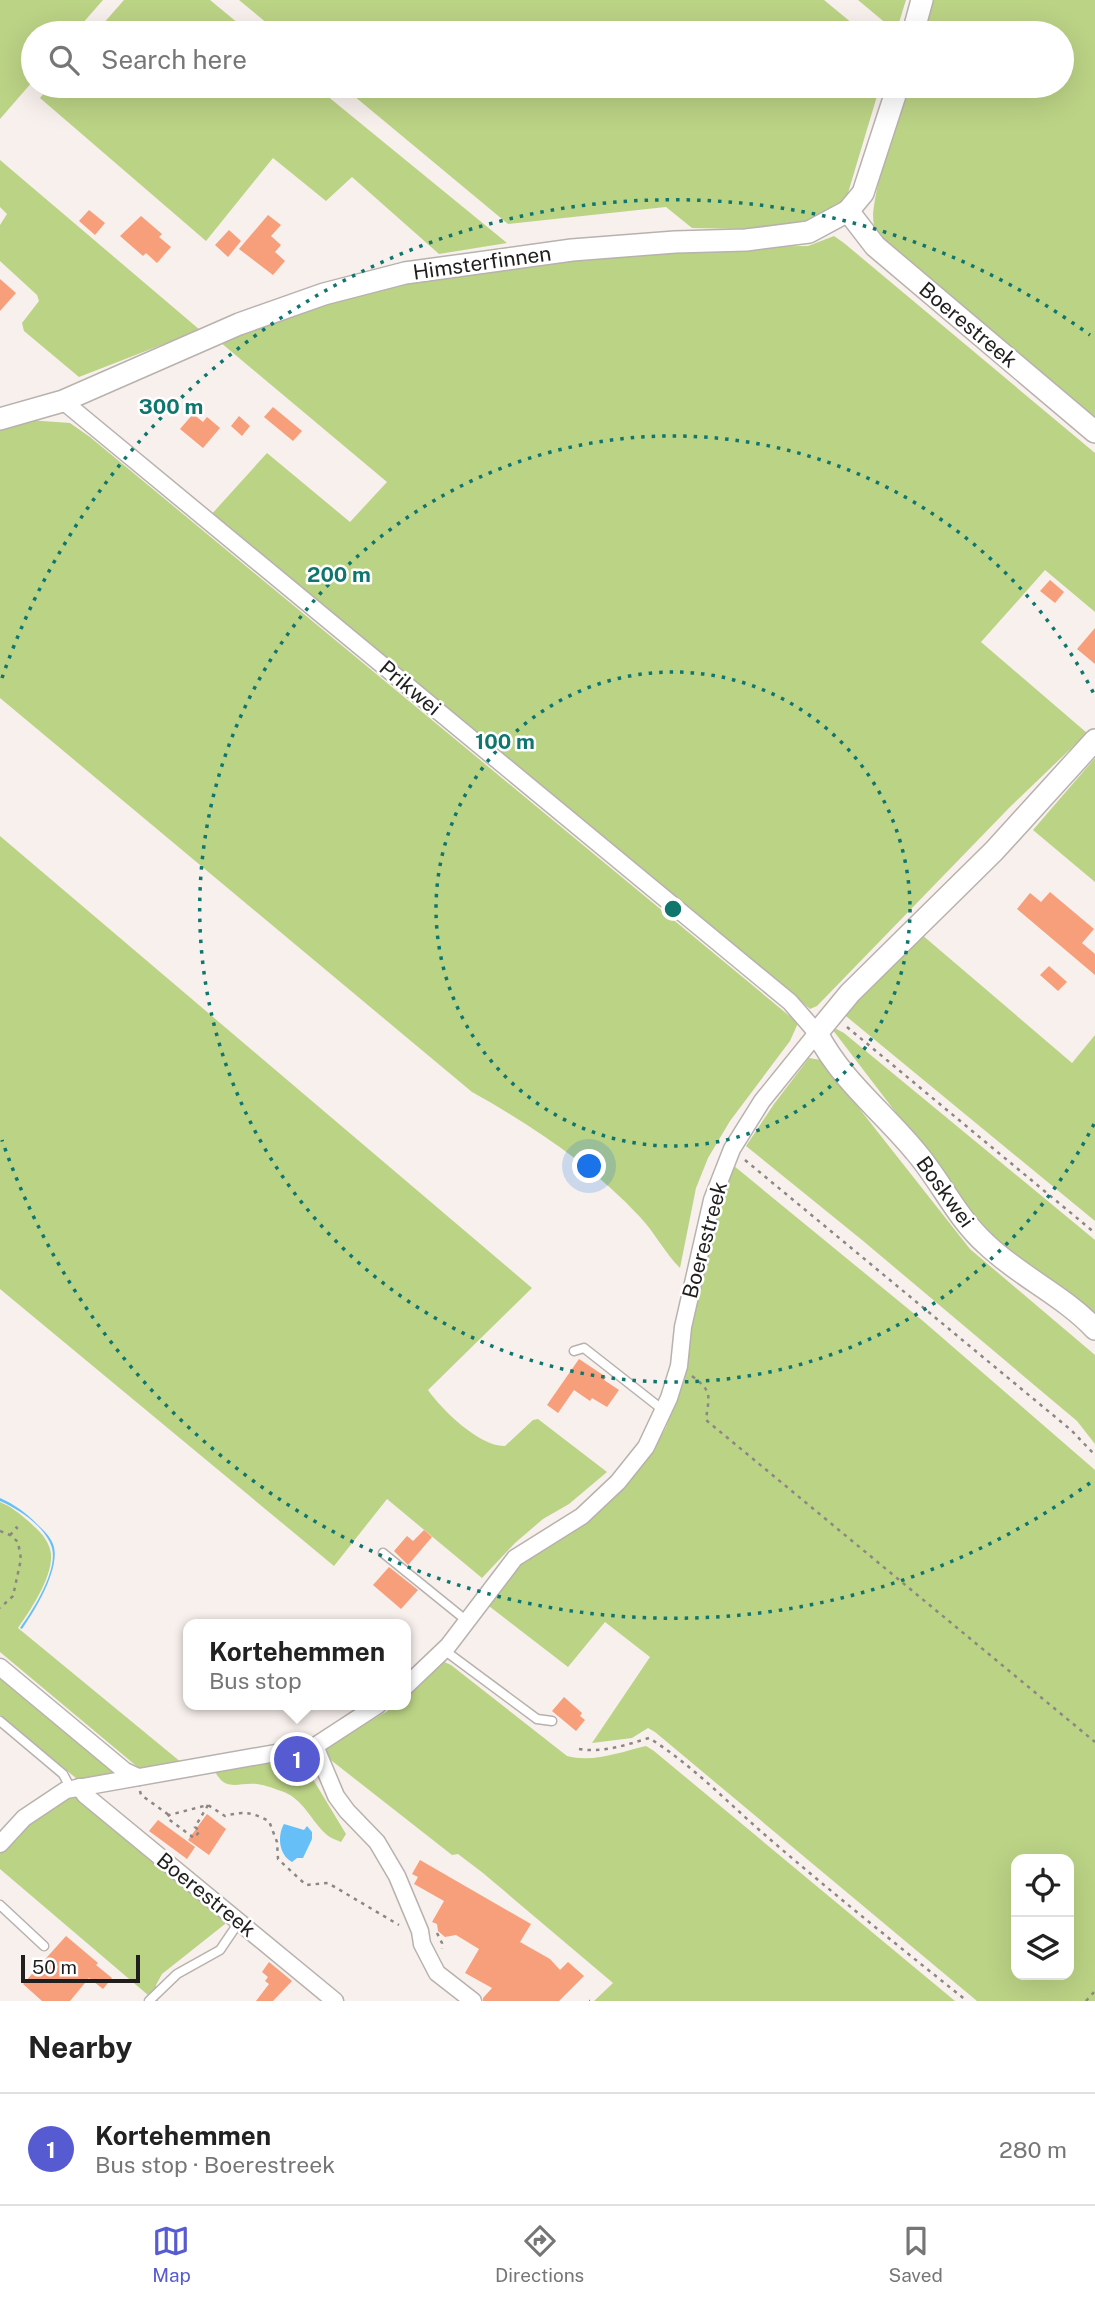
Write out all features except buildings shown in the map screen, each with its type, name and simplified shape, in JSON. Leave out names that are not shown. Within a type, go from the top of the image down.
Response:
[{"type":"street","points":[[916,21],[922,0]]},
{"type":"street","name":"Himsterfinnen","points":[[0,419],[63,401],[239,324],[324,294],[405,273],[572,250],[746,240],[809,232],[848,211],[863,193],[894,98]]},
{"type":"street","name":"Boerestreek","points":[[848,211],[875,246],[1095,432]]},
{"type":"street","name":"Prikwei","points":[[63,401],[790,1002],[817,1033]]},
{"type":"street","name":"Boerestreek","points":[[411,1680],[444,1650],[515,1558],[582,1516],[618,1482],[646,1447],[679,1366],[683,1327],[712,1200],[732,1149],[762,1101],[831,1014],[994,851],[1095,740]]},
{"type":"street","name":"Boskwei","points":[[817,1033],[851,1082],[918,1154],[971,1230],[1006,1261],[1067,1304],[1095,1328]]},
{"type":"street","points":[[0,1667],[125,1771],[138,1777]]},
{"type":"street","points":[[0,1844],[24,1818],[65,1790],[315,1746],[370,1710]]},
{"type":"street","points":[[315,1746],[336,1797],[377,1842],[397,1875],[422,1944],[437,1973],[473,2001]]},
{"type":"street","name":"Boerestreek","points":[[75,1788],[335,2001]]},
{"type":"lane","points":[[575,1350],[584,1348],[663,1410]]},
{"type":"lane","points":[[383,1553],[467,1620]]},
{"type":"lane","points":[[444,1650],[537,1719],[552,1721]]},
{"type":"lane","points":[[0,1721],[63,1774],[75,1788]]},
{"type":"lane","points":[[0,1905],[44,1946]]},
{"type":"lane","points":[[149,2001],[177,1974],[220,1951],[239,1922]]},
{"type":"path","points":[[831,1014],[1095,1233]]},
{"type":"path","points":[[732,1149],[1071,1430],[1095,1455]]},
{"type":"path","points":[[679,1366],[706,1387],[706,1420],[1095,1742]]},
{"type":"path","points":[[10,1535],[17,1528],[14,1525]]},
{"type":"path","points":[[0,1531],[18,1542],[21,1559],[13,1596],[0,1608]]},
{"type":"path","points":[[579,1749],[591,1751],[612,1748],[649,1738],[706,1782],[772,1841],[967,2001]]},
{"type":"path","points":[[138,1777],[141,1795],[169,1815],[208,1805],[225,1816],[253,1813],[269,1821],[278,1860],[306,1885],[328,1883],[387,1915],[404,1928]]},
{"type":"path","points":[[169,1815],[167,1818],[194,1838],[200,1831],[195,1827],[208,1805]]},
{"type":"path","points":[[1086,2001],[1095,1992]]},
{"type":"green space","points":[[0,0],[103,0],[85,21],[21,21],[21,95],[0,119]]},
{"type":"green space","points":[[124,0],[210,0],[235,21],[106,21]]},
{"type":"green space","points":[[239,0],[824,0],[849,21],[264,21]]},
{"type":"green space","points":[[858,0],[906,0],[899,21],[883,21]]},
{"type":"green space","points":[[933,0],[1095,0],[1095,420],[894,252],[880,236],[874,225],[873,214],[880,178],[903,98],[1074,98],[1074,21],[927,21]]},
{"type":"green space","points":[[40,98],[330,98],[507,243],[439,254],[352,177],[326,201],[273,158],[206,241]]},
{"type":"green space","points":[[356,98],[876,98],[848,193],[843,203],[819,220],[784,230],[692,228],[666,207],[508,224]]},
{"type":"green space","points":[[0,160],[200,330],[79,377],[24,331],[22,323],[39,301],[37,295],[0,261],[0,225],[7,214],[0,207]]},
{"type":"green space","points":[[834,236],[1095,453],[1095,612],[1045,570],[981,642],[1087,733],[1009,808],[817,1006],[810,1009],[210,516],[267,453],[350,522],[387,482],[220,342],[287,314],[388,286],[528,262],[734,247],[808,246]]},
{"type":"green space","points":[[28,420],[70,423],[90,437],[798,1023],[790,1041],[730,1121],[708,1158],[696,1188],[680,1268],[640,1217],[582,1164],[540,1133],[472,1092],[0,698],[0,426]]},
{"type":"green space","points":[[1095,758],[1095,882],[1033,830]]},
{"type":"green space","points":[[0,836],[532,1288],[428,1390],[462,1426],[484,1440],[505,1446],[533,1420],[538,1419],[607,1472],[569,1504],[543,1519],[515,1543],[482,1578],[387,1499],[334,1566],[0,1289]]},
{"type":"green space","points":[[921,934],[1072,1063],[1095,1035],[1095,1221],[841,1012]]},
{"type":"green space","points":[[829,1025],[844,1033],[1095,1240],[1095,1318],[988,1233]]},
{"type":"green space","points":[[809,1058],[821,1060],[970,1249],[1095,1355],[1095,1444],[1077,1421],[746,1146]]},
{"type":"green space","points":[[728,1161],[923,1321],[1095,1470],[1095,2001],[977,2001],[655,1732],[648,1728],[632,1738],[592,1743],[650,1657],[605,1622],[568,1667],[485,1603],[523,1556],[653,1450],[674,1406],[682,1358]]},
{"type":"green space","points":[[0,1502],[34,1526],[44,1536],[50,1549],[50,1568],[46,1579],[18,1628],[182,1763],[140,1769],[0,1652]]},
{"type":"green space","points":[[440,1660],[451,1665],[567,1756],[597,1757],[646,1746],[955,2001],[594,2001],[613,1983],[483,1873],[458,1854],[452,1855],[318,1750],[388,1710],[411,1710],[411,1689]]},
{"type":"green space","points":[[0,1670],[120,1772],[77,1779],[0,1715]]},
{"type":"green space","points":[[295,1756],[302,1761],[346,1834],[341,1842],[327,1835],[302,1805],[284,1792],[260,1785],[228,1784],[218,1777],[214,1770]]},
{"type":"green space","points":[[75,1793],[227,1919],[225,1924],[162,1974],[156,1985],[158,2001],[0,1869],[0,1851],[44,1804]]},
{"type":"water","points":[[0,1498],[24,1512],[43,1530],[52,1541],[55,1554],[54,1565],[45,1589],[22,1629],[20,1628],[48,1579],[53,1557],[52,1548],[38,1526],[0,1501]]},
{"type":"water","points":[[284,1824],[304,1830],[307,1826],[312,1832],[312,1839],[303,1858],[292,1862],[284,1855],[280,1839]]},
{"type":"place","name":"Kortehemmen","points":[[297,1759]]}]
